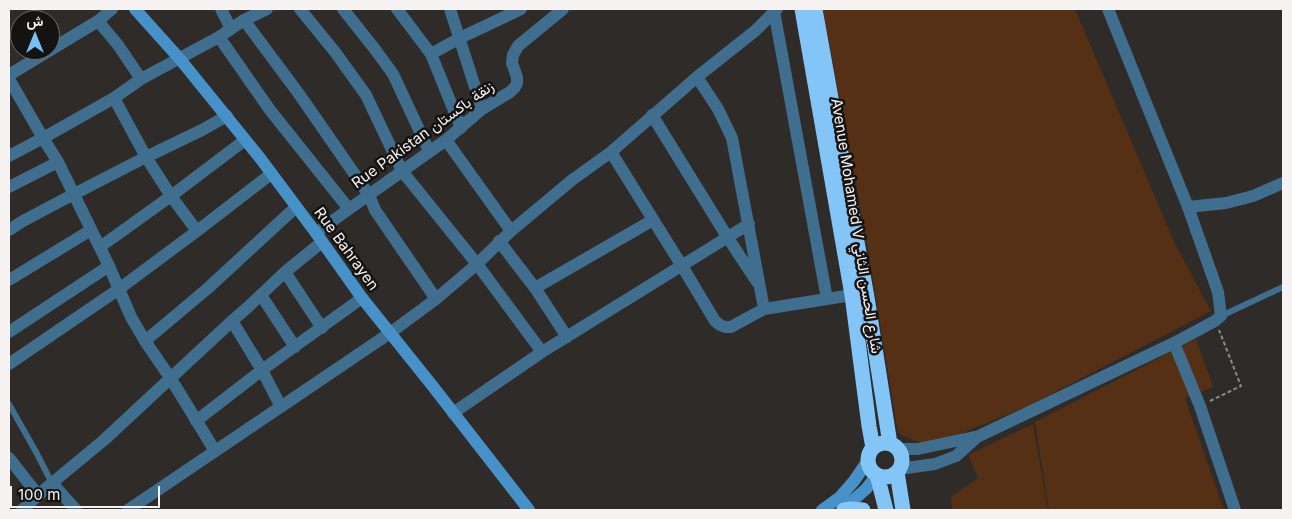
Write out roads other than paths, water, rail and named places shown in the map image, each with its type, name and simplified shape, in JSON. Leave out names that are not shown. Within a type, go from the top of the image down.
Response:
[{"type":"highway","name":"Avenue Mohamed V شارع الحسن الثاني","points":[[802,9],[852,296],[871,454]]},
{"type":"highway","name":"Avenue Mohamed V شارع الحسن الثاني","points":[[815,9],[894,446]]},
{"type":"highway","points":[[886,510],[877,474],[870,466],[871,454],[881,444],[894,446],[902,459],[898,470],[903,510]]},
{"type":"highway","points":[[877,474],[888,476],[898,470]]},
{"type":"highway","points":[[843,510],[863,510]]},
{"type":"street","points":[[112,9],[98,21],[9,77],[58,162],[109,266],[124,303],[145,342],[215,451]]},
{"type":"street","name":"Rue Bahrayen","points":[[135,9],[179,58],[246,140],[362,298],[528,510]]},
{"type":"street","points":[[220,9],[231,29]]},
{"type":"street","points":[[9,156],[114,98],[141,79],[219,37],[244,20],[267,9]]},
{"type":"street","points":[[300,9],[366,95],[402,171],[477,264],[542,352]]},
{"type":"street","points":[[342,9],[393,74],[429,151]]},
{"type":"street","points":[[397,9],[431,54],[461,128]]},
{"type":"street","points":[[450,9],[482,109]]},
{"type":"street","points":[[431,54],[521,9]]},
{"type":"street","name":"Rue Pakistan زنقة باكستان","points":[[22,510],[104,440],[261,295],[348,208],[446,140],[482,109],[510,92],[515,87],[517,78],[512,63],[513,55],[518,46],[563,9]]},
{"type":"street","points":[[894,446],[918,449],[979,436],[1174,343],[1218,319],[1218,292],[1188,206],[1108,9]]},
{"type":"street","points":[[775,10],[828,299]]},
{"type":"street","points":[[128,510],[390,333],[436,299],[477,264],[511,231],[572,180],[611,152],[697,77],[755,31],[775,10]]},
{"type":"street","points":[[244,20],[299,94],[369,195],[375,210],[436,299]]},
{"type":"street","points":[[98,21],[118,45],[141,79]]},
{"type":"street","points":[[219,37],[270,110],[348,208]]},
{"type":"street","points":[[697,77],[718,109],[732,138],[764,309]]},
{"type":"street","points":[[114,98],[146,157],[171,196],[197,231]]},
{"type":"street","points":[[652,115],[761,288]]},
{"type":"street","points":[[9,230],[23,220],[227,116]]},
{"type":"street","points":[[100,247],[246,140]]},
{"type":"street","points":[[446,140],[511,231]]},
{"type":"street","points":[[611,152],[715,321],[720,325],[731,327],[764,309],[852,296]]},
{"type":"street","points":[[9,187],[58,162]]},
{"type":"street","points":[[9,364],[119,289],[271,174]]},
{"type":"street","points":[[1188,206],[1226,202],[1253,196],[1283,183]]},
{"type":"street","points":[[145,342],[207,289],[296,207]]},
{"type":"street","points":[[535,288],[653,220]]},
{"type":"street","points":[[453,413],[542,352],[749,224]]},
{"type":"street","points":[[9,280],[91,230]]},
{"type":"street","points":[[500,242],[535,288],[567,337]]},
{"type":"street","points":[[9,332],[109,266]]},
{"type":"street","points":[[285,272],[322,328]]},
{"type":"street","points":[[261,295],[296,347]]},
{"type":"street","points":[[196,421],[262,370],[362,298]]},
{"type":"street","points":[[232,321],[262,370],[281,407]]},
{"type":"street","points":[[1174,343],[1200,406],[1235,510]]},
{"type":"street","points":[[898,470],[935,464],[956,456],[979,436]]},
{"type":"street","points":[[822,510],[840,497],[854,481],[871,454]]},
{"type":"street","points":[[9,458],[38,495]]},
{"type":"street","points":[[843,510],[866,489],[877,474]]},
{"type":"street","points":[[52,483],[76,510]]},
{"type":"lane","points":[[1218,319],[1283,287]]},
{"type":"lane","points":[[9,404],[52,483]]}]
